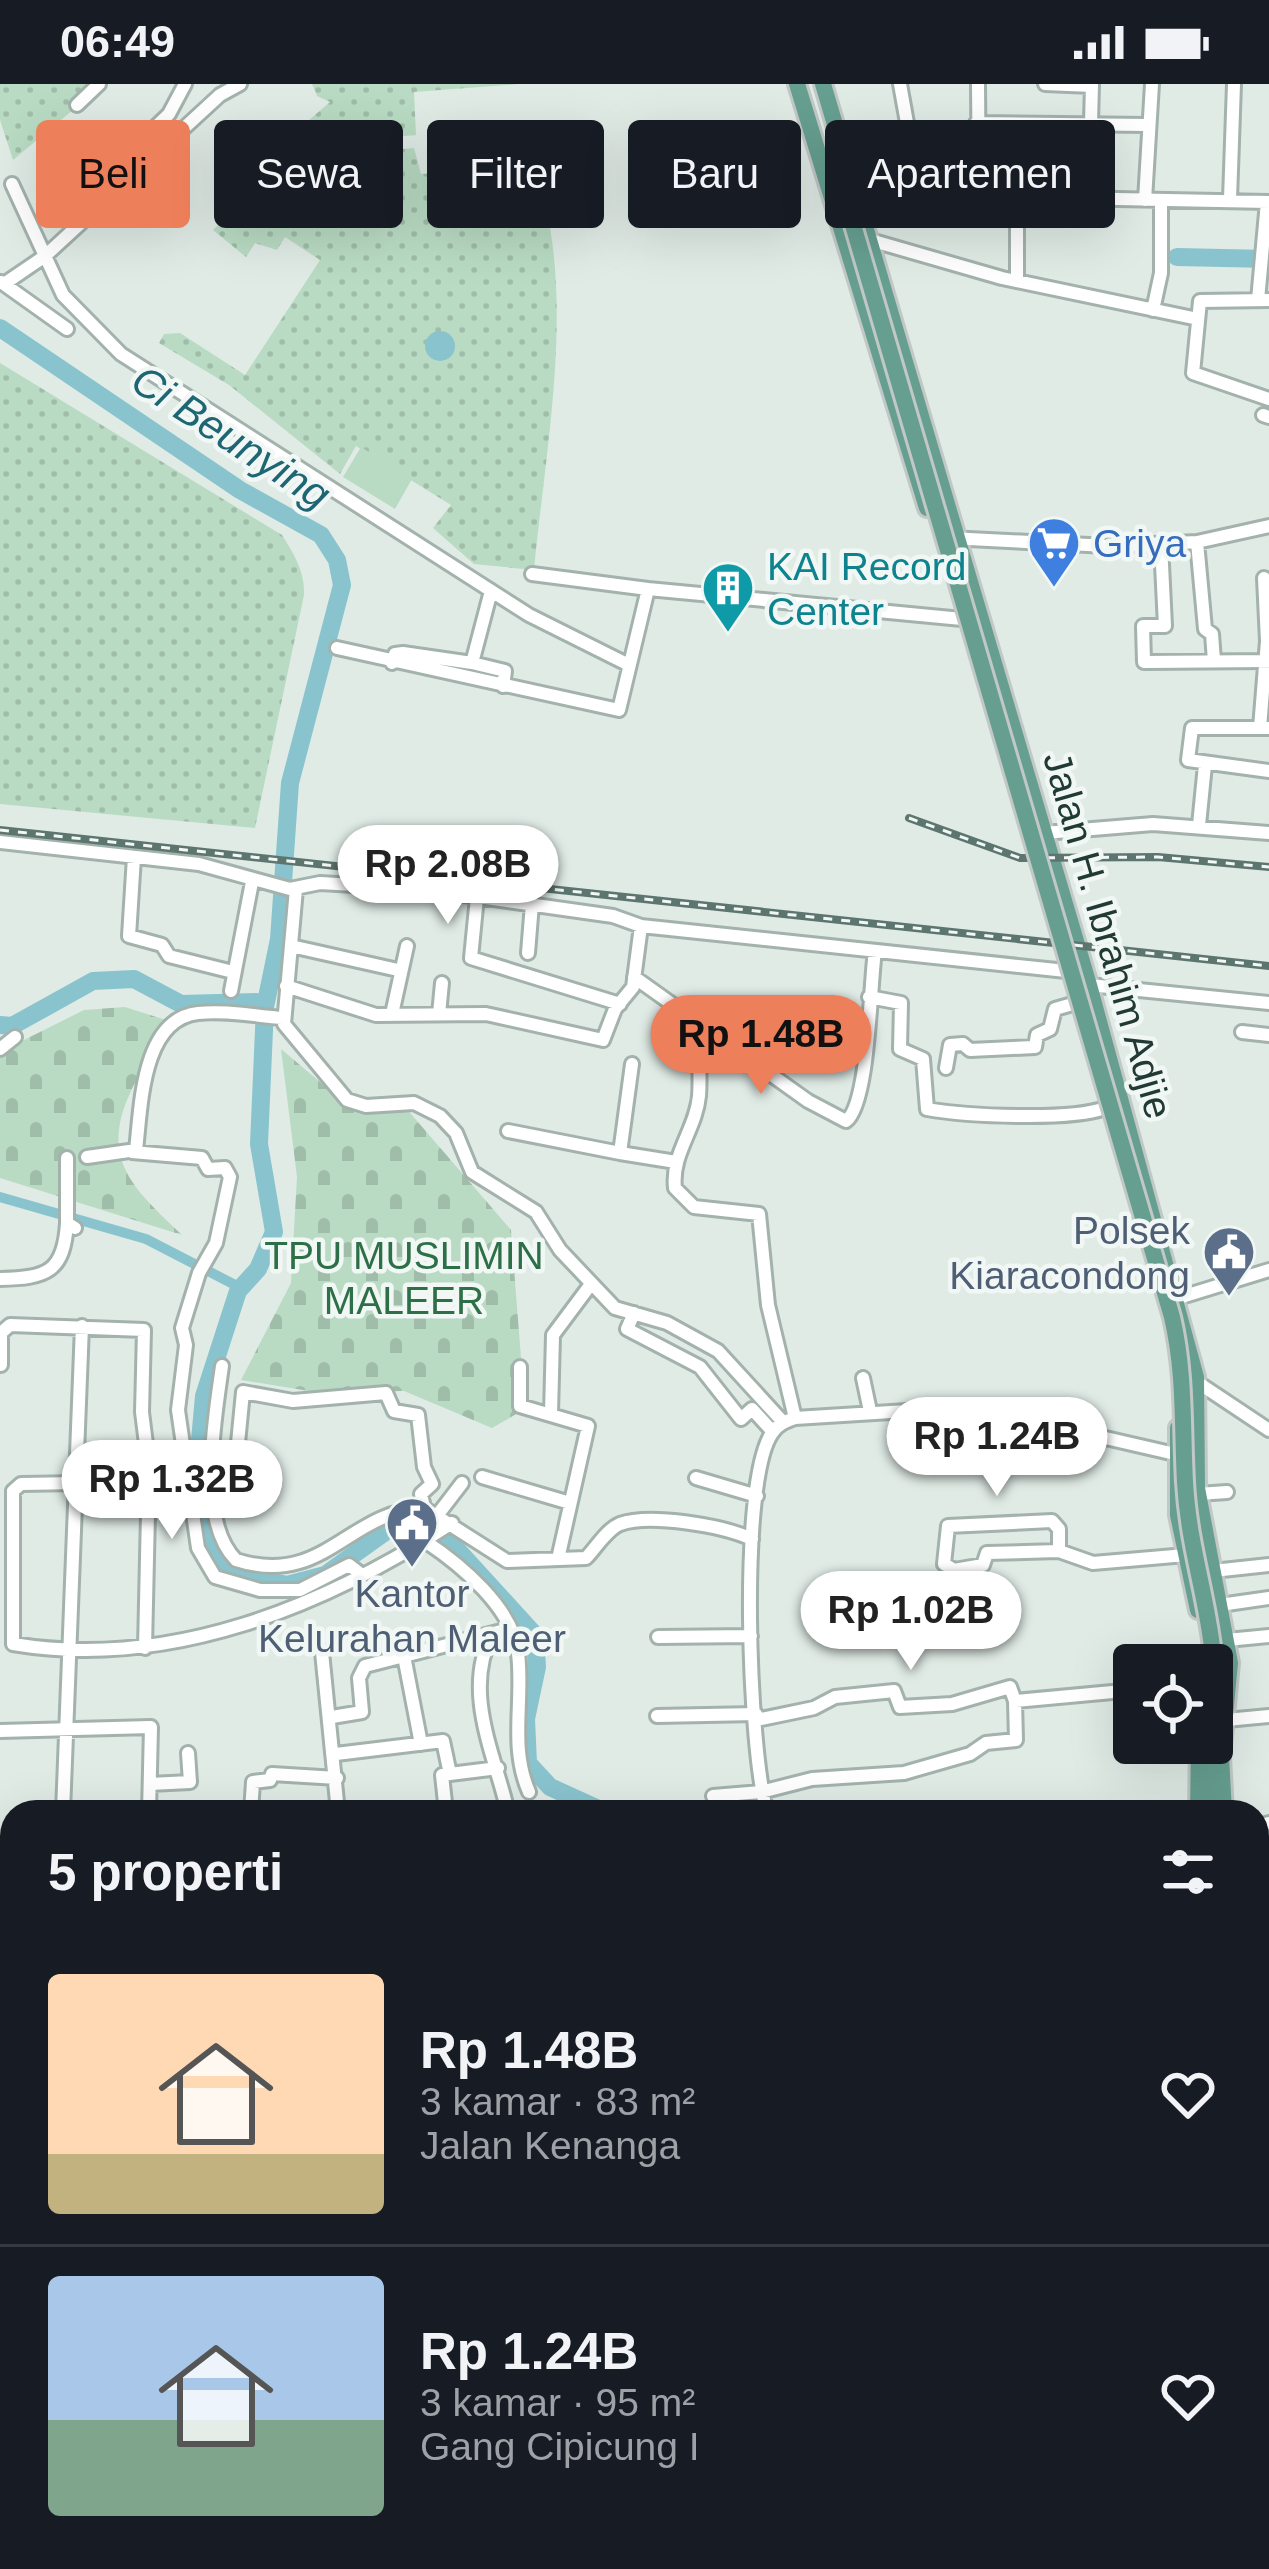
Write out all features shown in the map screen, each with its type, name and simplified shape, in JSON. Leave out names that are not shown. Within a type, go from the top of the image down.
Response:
[{"type":"main road","points":[[811,88],[825,120]]},
{"type":"main road","points":[[811,88],[825,130]]},
{"type":"main road","name":"Jalan H. Ibrahim Adjie","points":[[811,88],[825,174]]},
{"type":"main road","name":"Jalan H. Ibrahim Adjie","points":[[842,228],[962,619],[1045,832],[1048,876],[1066,971],[1172,1308]]},
{"type":"main road","points":[[857,228],[1172,1317],[1185,1392],[1189,1511],[1214,1644]]},
{"type":"main road","name":"Jalan H. Ibrahim Adjie","points":[[862,228],[957,536],[997,704],[1048,876],[1089,985],[1189,1386],[1198,1494],[1227,1644]]},
{"type":"main road","name":"Jalan H. Ibrahim Adjie","points":[[1189,1386],[1175,1454],[1202,1644]]},
{"type":"main road","points":[[1198,1800],[1199,1764]]},
{"type":"main road","points":[[1210,1764],[1210,1800]]},
{"type":"main road","name":"Jalan H. Ibrahim Adjie","points":[[1221,1764],[1223,1800]]},
{"type":"street","points":[[77,105],[99,84]]},
{"type":"street","points":[[163,120],[185,84]]},
{"type":"street","points":[[188,120],[218,89],[240,84]]},
{"type":"street","points":[[900,84],[906,120]]},
{"type":"street","points":[[976,120],[978,84]]},
{"type":"street","points":[[1046,84],[1092,85],[1091,120]]},
{"type":"street","points":[[1144,200],[1152,84]]},
{"type":"street","points":[[1230,199],[1234,84]]},
{"type":"street","points":[[1115,124],[1148,125]]},
{"type":"street","points":[[12,184],[63,295],[121,354],[491,592],[627,664]]},
{"type":"street","points":[[1115,199],[1268,202],[1262,258],[1264,300],[1204,298],[1194,374],[1269,399]]},
{"type":"street","points":[[1153,310],[1161,273],[1161,200]]},
{"type":"street","points":[[67,329],[2,282],[45,256],[76,228]]},
{"type":"street","points":[[1017,228],[1017,281]]},
{"type":"street","points":[[870,241],[1017,281],[1198,320]]},
{"type":"street","points":[[938,542],[957,536],[1108,546],[1161,544],[1197,542],[1269,526]]},
{"type":"street","points":[[1197,542],[1205,629],[1213,634],[1214,661]]},
{"type":"street","points":[[1161,544],[1166,626],[1143,626],[1144,662],[1268,661]]},
{"type":"street","points":[[532,574],[962,619]]},
{"type":"street","points":[[1264,578],[1265,728],[1190,729],[1189,761],[1269,771]]},
{"type":"street","points":[[337,647],[392,663],[619,710],[648,589]]},
{"type":"street","points":[[472,663],[491,592]]},
{"type":"street","points":[[392,663],[395,654],[403,653],[472,663],[505,671],[503,686]]},
{"type":"street","points":[[1199,825],[1205,765]]},
{"type":"street","points":[[1045,832],[1119,824],[1199,825],[1269,833]]},
{"type":"street","points":[[0,842],[208,866],[271,887],[293,889],[323,883],[477,897],[614,916],[641,926],[1066,971]]},
{"type":"street","points":[[134,857],[128,935],[162,945],[169,956],[233,972]]},
{"type":"street","points":[[231,992],[252,882]]},
{"type":"street","points":[[283,1022],[293,889]]},
{"type":"street","points":[[477,897],[470,957],[620,1004]]},
{"type":"street","points":[[528,953],[532,904]]},
{"type":"street","points":[[286,986],[376,1015],[486,1014],[538,1033],[602,1040],[634,977],[641,926]]},
{"type":"street","points":[[292,946],[398,970]]},
{"type":"street","points":[[392,1014],[398,970],[407,946]]},
{"type":"street","points":[[634,977],[705,1030],[848,1121],[855,1113],[875,951]]},
{"type":"street","points":[[439,1014],[442,983]]},
{"type":"street","points":[[1089,985],[1269,1003]]},
{"type":"street","points":[[869,997],[901,1003],[900,1051],[923,1059],[927,1109],[1076,1115],[1106,1108]]},
{"type":"street","points":[[946,1068],[950,1045],[963,1044],[970,1050],[1035,1047],[1036,1035],[1050,1029],[1054,1010],[1076,1004]]},
{"type":"street","points":[[132,1152],[137,1149],[146,1078],[158,1044],[173,1024],[195,1013],[283,1022],[347,1100],[366,1106],[415,1103],[440,1116],[456,1132],[472,1172],[521,1197],[615,1308],[667,1323],[718,1351],[784,1424]]},
{"type":"street","points":[[688,1018],[704,1015],[865,1035]]},
{"type":"street","points":[[766,1070],[772,1023]]},
{"type":"street","points":[[705,1030],[698,1054],[699,1098],[676,1162],[676,1188],[694,1207],[759,1214],[784,1424],[758,1496],[752,1539],[751,1636],[763,1800]]},
{"type":"street","points":[[1242,1032],[1269,1035]]},
{"type":"street","points":[[620,1153],[632,1064]]},
{"type":"street","points":[[508,1131],[676,1162]]},
{"type":"street","points":[[87,1157],[132,1152],[202,1158],[208,1169],[225,1168],[230,1177],[216,1243],[199,1273],[182,1328],[186,1346],[178,1410],[201,1557],[222,1582],[260,1590],[300,1590],[349,1564],[362,1574]]},
{"type":"street","points":[[0,1279],[34,1275],[58,1265],[70,1224],[67,1158]]},
{"type":"street","points":[[1172,1308],[1269,1270]]},
{"type":"street","points":[[551,1414],[553,1335],[591,1284]]},
{"type":"street","points":[[634,1313],[627,1329],[691,1360],[741,1419],[752,1409],[784,1424],[870,1411],[971,1407],[1013,1412],[1175,1454]]},
{"type":"street","points":[[1,1365],[6,1326],[145,1332],[145,1648]]},
{"type":"street","points":[[63,1800],[82,1326]]},
{"type":"street","points":[[223,1366],[214,1496],[222,1543],[236,1560],[301,1565],[395,1512],[424,1508],[506,1561],[587,1558],[611,1530],[626,1523],[720,1526],[752,1539]]},
{"type":"street","points":[[520,1367],[518,1403],[588,1426],[558,1559]]},
{"type":"street","points":[[863,1378],[870,1411]]},
{"type":"street","points":[[1189,1386],[1269,1430]]},
{"type":"street","points":[[238,1443],[242,1392],[293,1401],[386,1393],[394,1411],[418,1415],[424,1467],[432,1484],[421,1494],[424,1508]]},
{"type":"street","points":[[482,1477],[570,1504]]},
{"type":"street","points":[[696,1478],[758,1496]]},
{"type":"street","points":[[78,1483],[21,1484],[11,1494],[9,1640],[69,1651],[145,1648],[296,1607],[430,1537],[446,1520],[462,1483]]},
{"type":"street","points":[[1198,1494],[1227,1492]]},
{"type":"street","points":[[1059,1551],[1059,1529],[1052,1521],[948,1526],[944,1564],[955,1570],[983,1565],[987,1552],[1008,1549],[1059,1551],[1094,1563],[1186,1555]]},
{"type":"street","points":[[430,1537],[465,1569],[518,1648],[516,1731],[529,1792]]},
{"type":"street","points":[[1213,1571],[1269,1565]]},
{"type":"street","points":[[1220,1605],[1269,1598]]},
{"type":"street","points":[[332,1718],[362,1712],[359,1678],[365,1666],[509,1629]]},
{"type":"street","points":[[492,1634],[485,1646],[480,1709],[505,1800]]},
{"type":"street","points":[[658,1636],[751,1636]]},
{"type":"street","points":[[1227,1640],[1269,1636]]},
{"type":"street","points":[[322,1652],[338,1800]]},
{"type":"street","points":[[404,1656],[421,1744]]},
{"type":"street","points":[[657,1716],[756,1717],[814,1708],[835,1697],[894,1690],[900,1707],[950,1704],[1010,1687],[1016,1701],[1017,1739],[904,1773],[812,1779],[761,1792],[713,1796]]},
{"type":"street","points":[[1016,1701],[1113,1692]]},
{"type":"street","points":[[1233,1722],[1269,1716]]},
{"type":"street","points":[[0,1731],[151,1727],[149,1800]]},
{"type":"street","points":[[336,1754],[444,1742],[450,1774]]},
{"type":"street","points":[[150,1784],[190,1782],[188,1753]]},
{"type":"street","points":[[444,1800],[441,1779],[498,1768]]},
{"type":"street","points":[[252,1800],[253,1782],[270,1780],[272,1774],[337,1778]]},
{"type":"green space","points":[[0,84],[104,84],[61,120],[36,120],[36,141],[13,160],[0,120]]},
{"type":"green space","points":[[312,84],[520,84],[414,92],[416,135],[403,136],[403,120],[309,120],[330,102],[317,96]]},
{"type":"green space","points":[[414,148],[421,174],[427,174],[427,228],[550,228],[557,315],[555,367],[534,570],[474,564],[433,528],[451,505],[356,446],[340,474],[229,385],[159,343],[164,334],[180,333],[245,375],[320,260],[285,237],[277,250],[255,243],[246,257],[213,230],[403,228],[403,149]]},
{"type":"green space","points":[[0,363],[282,535],[291,549],[301,571],[304,595],[255,828],[0,804]]},
{"type":"green space","points":[[361,447],[412,479],[395,509],[343,477]]},
{"type":"green space","points":[[125,1007],[169,1021],[125,1105],[119,1148],[133,1183],[182,1235],[0,1178],[0,1052],[84,1010]]},
{"type":"green space","name":"TPU MUSLIMIN MALEER","points":[[281,1049],[339,1098],[405,1107],[511,1230],[525,1409],[492,1428],[404,1391],[315,1392],[241,1380],[291,1283],[297,1177]]},
{"type":"water","points":[[440,331],[455,346],[440,361],[425,346]]},
{"type":"waterway","points":[[1177,257],[1269,259]]},
{"type":"waterway","name":"Ci Beunying","points":[[0,328],[240,490],[321,535],[337,560],[342,585],[290,783],[279,939],[265,1007],[259,1144],[274,1232],[258,1269],[238,1291],[204,1396],[195,1495],[208,1547],[227,1572],[287,1585],[325,1575],[395,1525],[427,1524],[452,1544],[535,1635],[537,1667],[526,1719],[528,1763],[550,1787],[579,1800]]},
{"type":"waterway","points":[[0,1025],[12,1026],[93,981],[134,979],[181,1004],[256,1002],[265,1007]]},
{"type":"waterway","points":[[0,1197],[146,1239],[241,1288]]},
{"type":"railway","points":[[909,818],[1020,858],[1158,857],[1269,867]]},
{"type":"railway","points":[[0,830],[1269,966]]},
{"type":"place","name":"Griya","points":[[1054,589]]},
{"type":"place","name":"KAI Record Center","points":[[728,634]]},
{"type":"place","name":"Polsek Kiaracondong","points":[[1229,1298]]},
{"type":"place","name":"Kantor Kelurahan Maleer","points":[[412,1569]]}]
